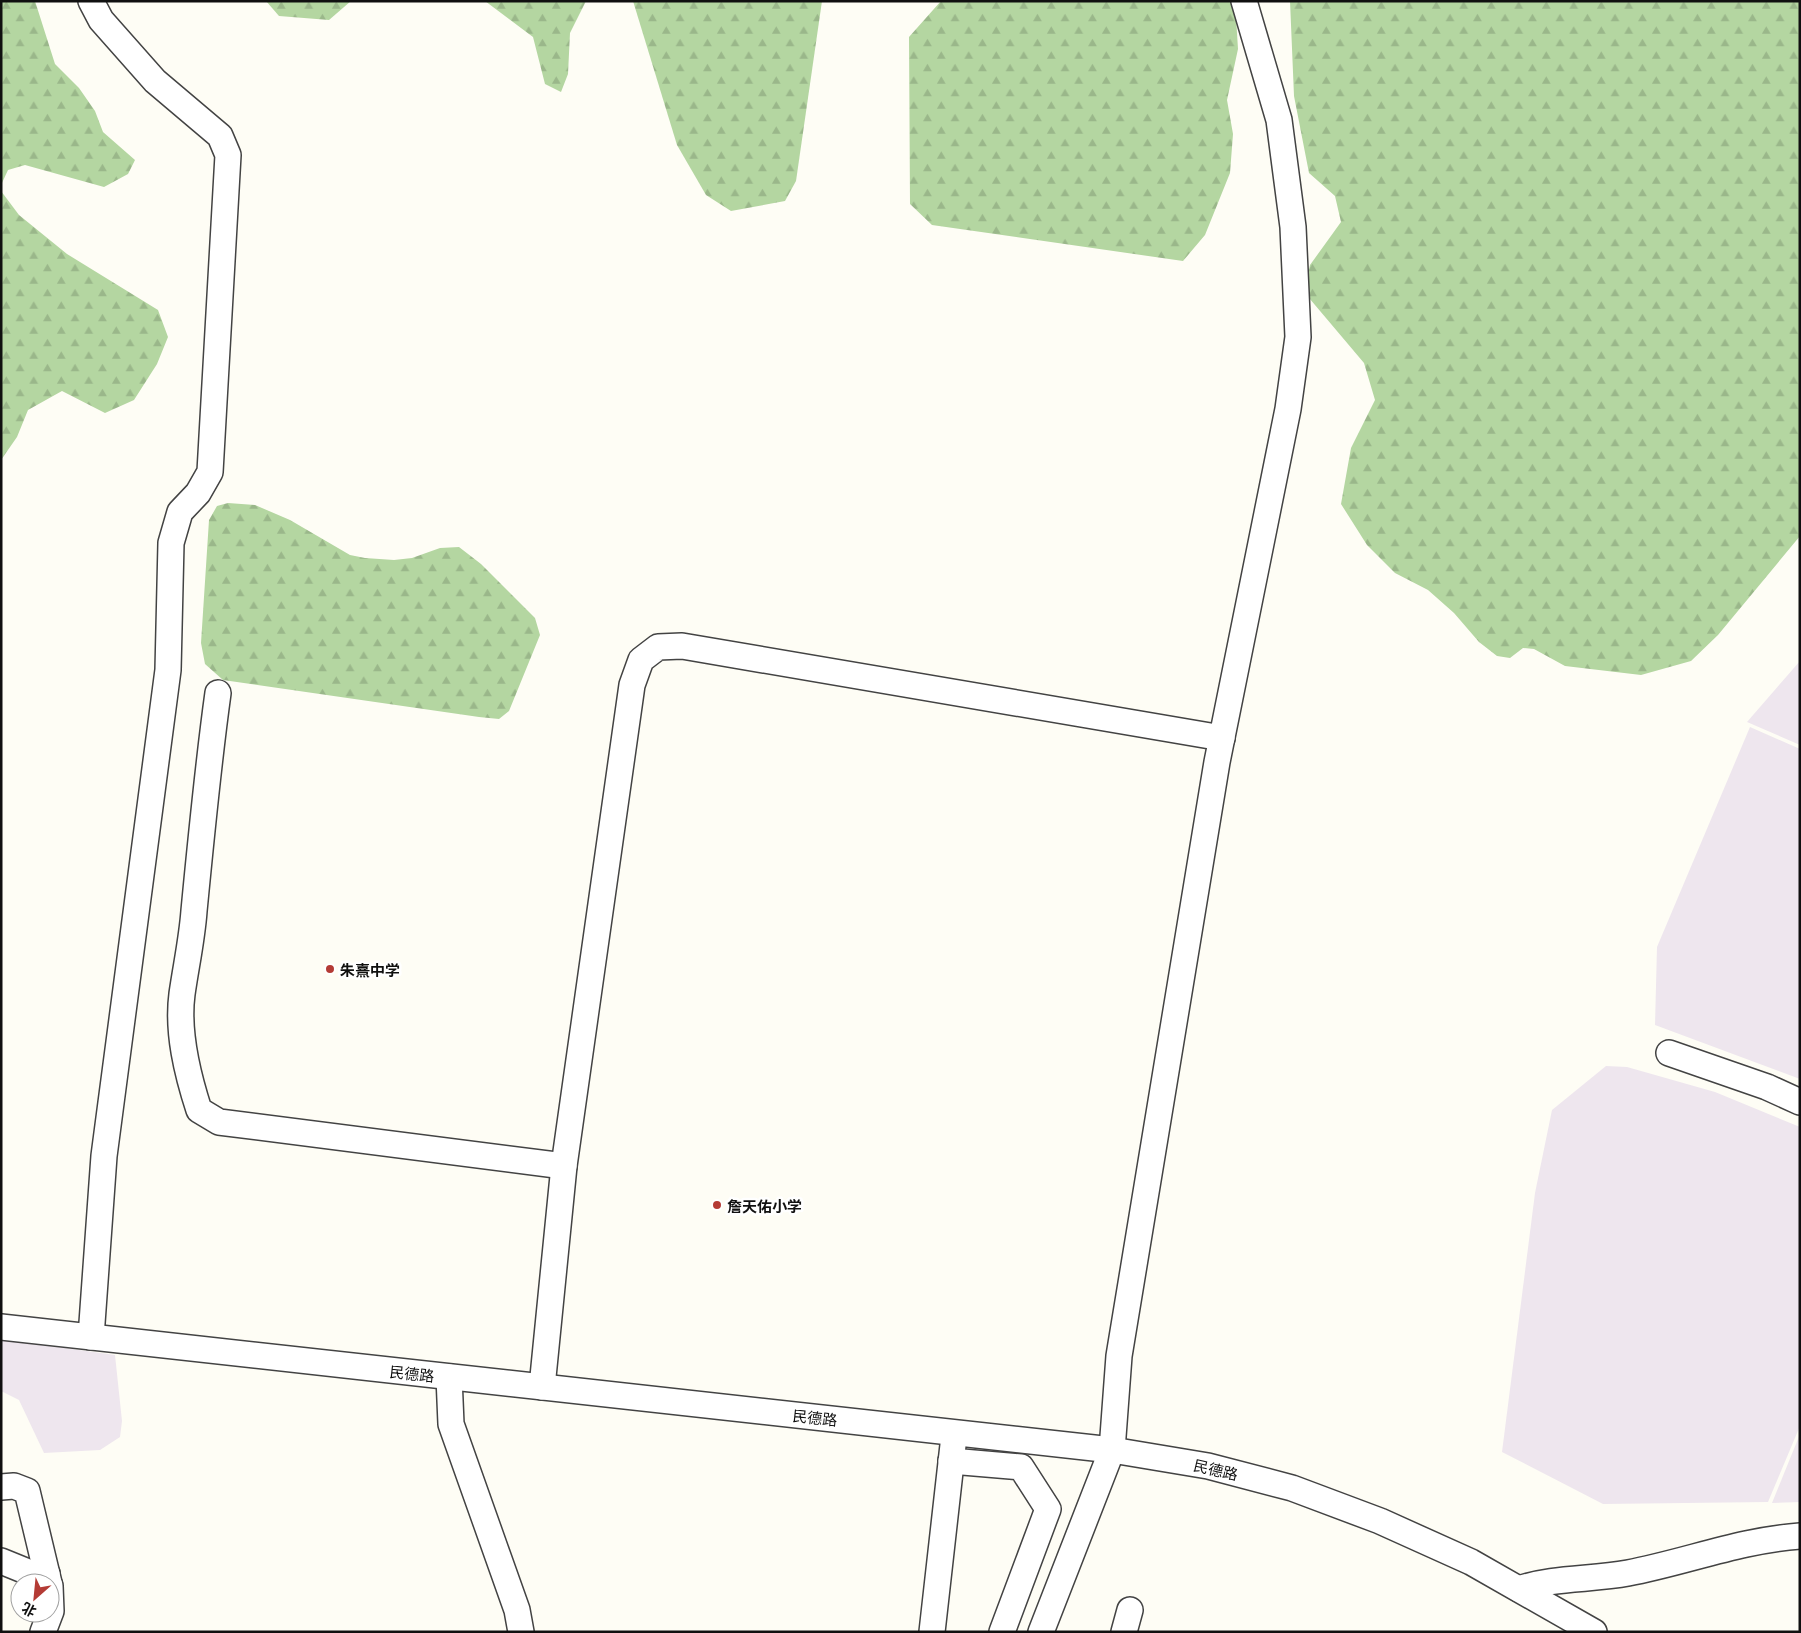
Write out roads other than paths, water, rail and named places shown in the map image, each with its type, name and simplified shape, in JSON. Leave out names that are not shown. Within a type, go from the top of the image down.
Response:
[{"type":"street","points":[[91,1],[101,20],[155,81],[220,136],[228,155],[210,472],[198,493],[180,512],[171,543],[168,670],[104,1156],[91,1337]]},
{"type":"street","points":[[1041,1632],[1112,1450],[1119,1356],[1222,738],[1288,409],[1298,337],[1293,227],[1279,120],[1244,1]]},
{"type":"street","points":[[542,1387],[564,1166],[632,686],[641,660],[658,647],[682,646],[1222,738]]},
{"type":"street","points":[[218,693],[205,788],[191,946],[182,995],[181,1027],[191,1086],[199,1110],[220,1122],[564,1166]]},
{"type":"street","points":[[1669,1053],[1767,1087],[1800,1102]]},
{"type":"street","name":"民德路","points":[[1,1328],[1112,1450],[1208,1466],[1292,1488],[1380,1521],[1471,1562],[1594,1632]]},
{"type":"street","points":[[449,1377],[451,1424],[517,1610],[521,1632]]},
{"type":"street","points":[[932,1632],[954,1432]]},
{"type":"street","points":[[951,1462],[1021,1467],[1048,1509],[1002,1632]]},
{"type":"street","points":[[1,1487],[14,1486],[26,1491],[47,1573]]},
{"type":"street","points":[[1519,1589],[1542,1581],[1626,1573],[1769,1538],[1800,1536]]},
{"type":"street","points":[[1,1561],[31,1573]]},
{"type":"place","name":"朱熹中学","points":[[330,969]]},
{"type":"place","name":"詹天佑小学","points":[[717,1205]]}]
